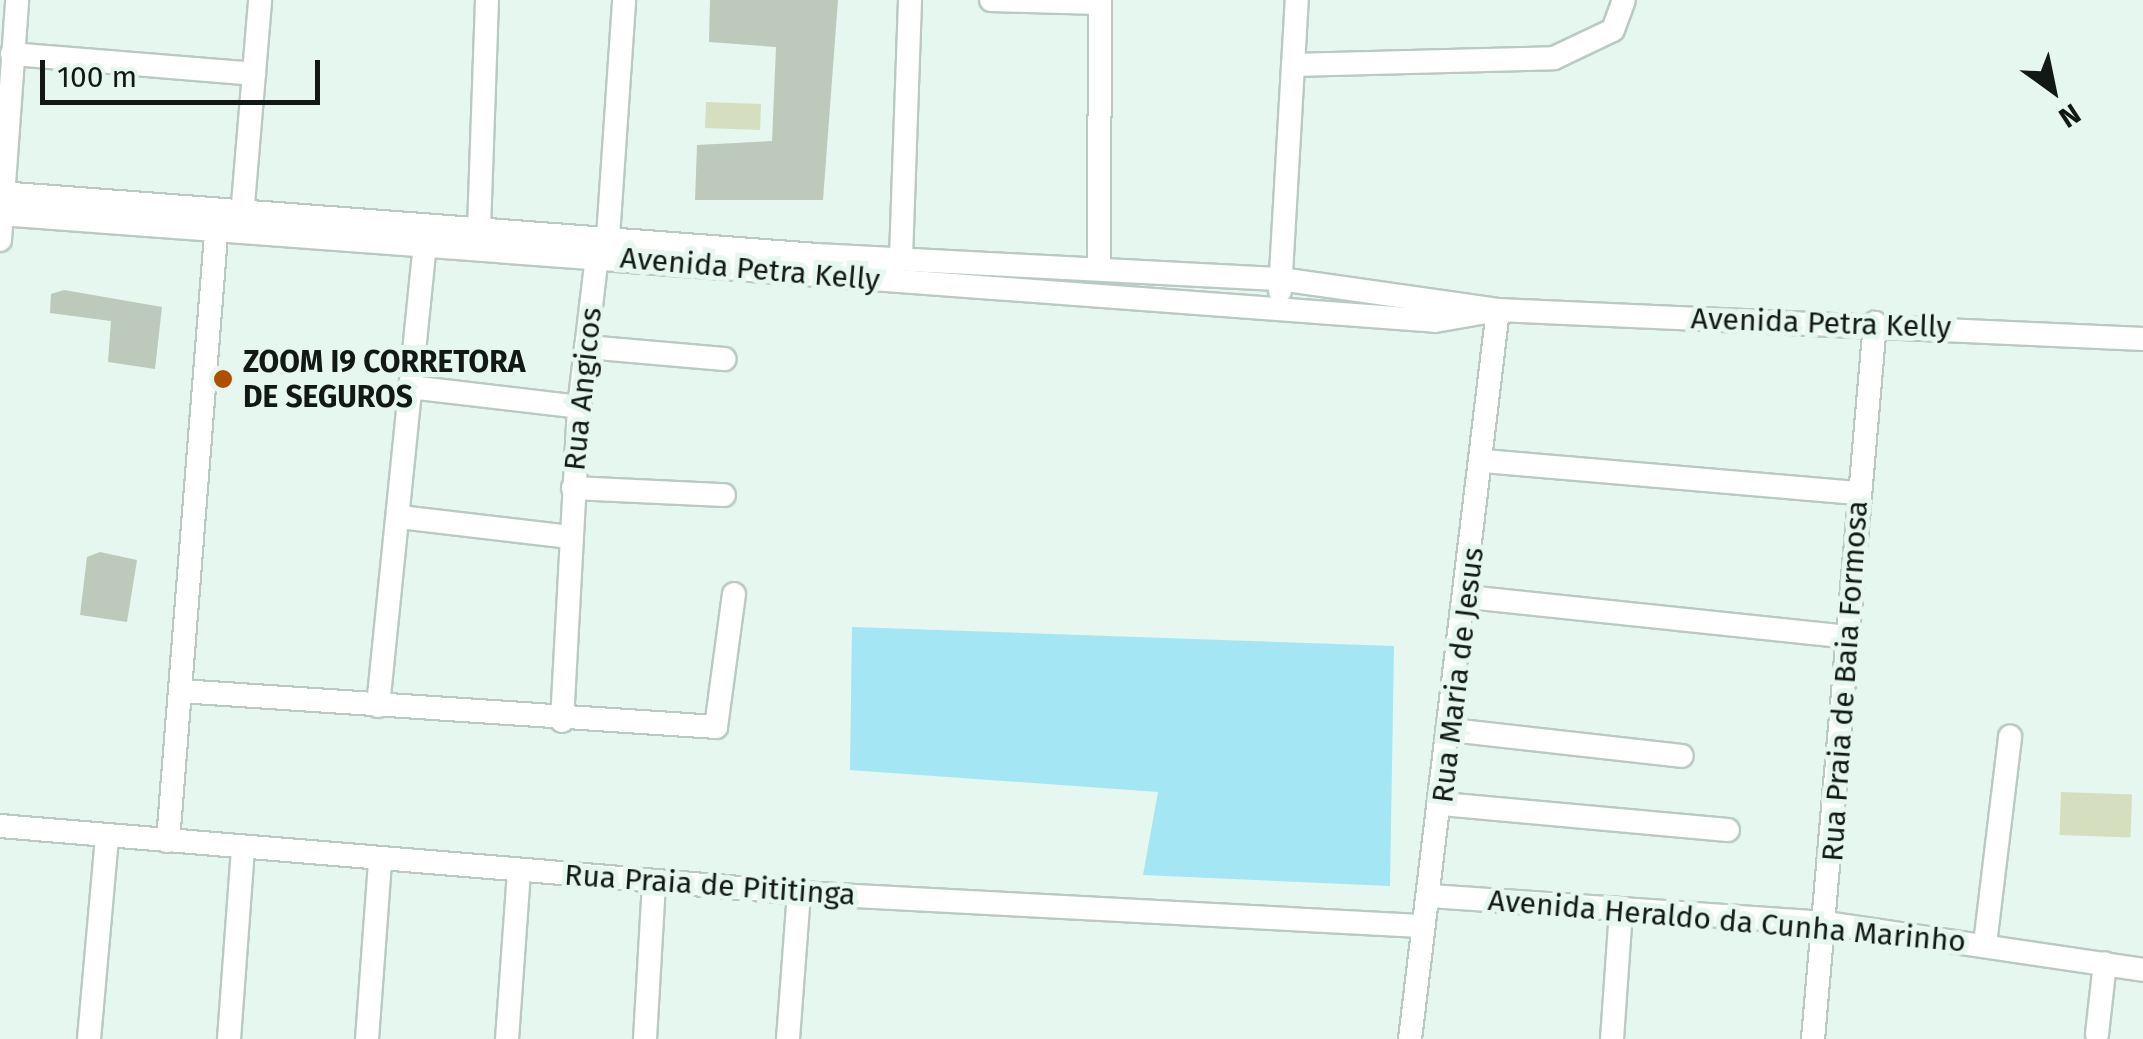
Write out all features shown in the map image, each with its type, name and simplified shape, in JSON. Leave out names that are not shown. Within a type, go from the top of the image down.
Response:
[{"type":"street","points":[[0,240],[12,54],[8,28],[18,0]]},
{"type":"street","points":[[242,216],[260,0]]},
{"type":"street","points":[[479,229],[487,0]]},
{"type":"street","name":"Rua Angicos","points":[[562,721],[579,407],[603,247],[624,0]]},
{"type":"street","points":[[901,258],[910,0]]},
{"type":"street","points":[[991,0],[1100,1],[1100,266]]},
{"type":"street","points":[[1280,305],[1297,0]]},
{"type":"street","points":[[1293,65],[1565,56],[1613,30],[1624,0]]},
{"type":"street","points":[[12,54],[254,74]]},
{"type":"street","name":"Avenida Petra Kelly","points":[[2,204],[479,229],[603,247],[1435,321],[1498,310]]},
{"type":"street","name":"Avenida Petra Kelly","points":[[2,204],[216,235],[425,246],[603,247],[1100,266],[1280,279],[1498,310],[1874,323],[2143,339]]},
{"type":"street","points":[[168,841],[216,235]]},
{"type":"street","points":[[378,706],[425,246]]},
{"type":"street","name":"Rua Maria de Jesus","points":[[1410,1039],[1420,926],[1430,896],[1468,597],[1498,310]]},
{"type":"street","name":"Rua Praia de Baia Formosa","points":[[1813,1039],[1826,923],[1874,323]]},
{"type":"street","points":[[586,347],[724,359]]},
{"type":"street","points":[[410,387],[579,407]]},
{"type":"street","points":[[1483,461],[1858,493]]},
{"type":"street","points":[[573,488],[724,495]]},
{"type":"street","points":[[400,518],[570,537]]},
{"type":"street","points":[[180,691],[562,721],[716,727],[734,594]]},
{"type":"street","points":[[1468,597],[1849,637]]},
{"type":"street","points":[[1451,730],[1682,756]]},
{"type":"street","points":[[1985,944],[2010,736]]},
{"type":"street","points":[[1442,804],[1728,830]]},
{"type":"street","name":"Rua Praia de Pititinga","points":[[0,826],[380,862],[799,893],[1420,926]]},
{"type":"street","points":[[89,1039],[107,836]]},
{"type":"street","points":[[229,1039],[244,849]]},
{"type":"street","points":[[367,1039],[380,862]]},
{"type":"street","points":[[507,1039],[519,871]]},
{"type":"street","points":[[645,1039],[654,882]]},
{"type":"street","points":[[788,1039],[799,893]]},
{"type":"street","name":"Avenida Heraldo da Cunha Marinho","points":[[1430,896],[1826,923],[2143,970]]},
{"type":"street","points":[[1612,1039],[1621,910]]},
{"type":"street","points":[[2097,1034],[2105,963]]},
{"type":"green space","points":[[706,102],[761,104],[760,130],[705,128]]},
{"type":"green space","points":[[2061,792],[2132,794],[2130,837],[2059,835]]},
{"type":"water","points":[[852,627],[1394,646],[1390,886],[1143,875],[1158,792],[850,770]]},
{"type":"building","points":[[710,0],[838,0],[823,200],[695,200],[697,145],[772,141],[776,47],[709,42]]},
{"type":"building","points":[[64,290],[162,307],[155,369],[108,362],[111,321],[50,313],[51,294]]},
{"type":"building","points":[[100,552],[137,560],[127,622],[80,615],[87,557]]},
{"type":"place","name":"ZOOM I9 CORRETORA DE SEGUROS","points":[[223,379]]}]
